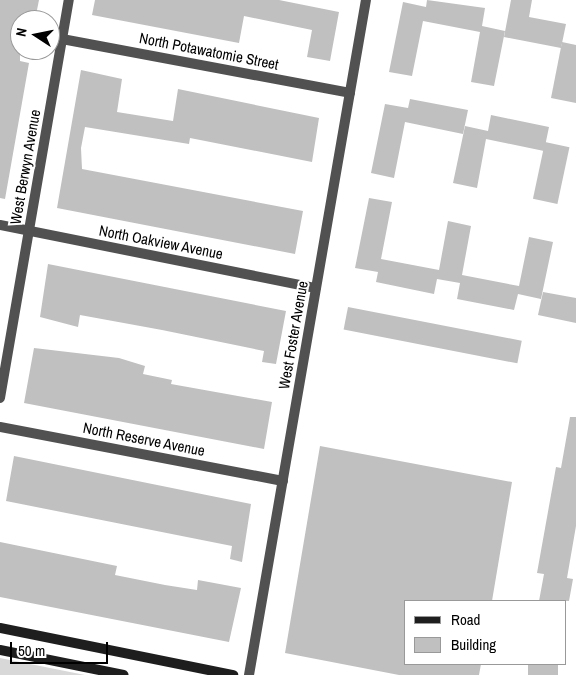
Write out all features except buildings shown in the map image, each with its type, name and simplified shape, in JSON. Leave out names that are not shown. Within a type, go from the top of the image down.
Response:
[{"type":"main road","points":[[0,628],[234,675]]},
{"type":"main road","points":[[0,650],[124,675]]},
{"type":"street","name":"West Berwyn Avenue","points":[[0,398],[69,0]]},
{"type":"street","name":"West Foster Avenue","points":[[249,675],[366,0]]},
{"type":"street","name":"North Potawatomie Street","points":[[62,39],[350,93]]},
{"type":"street","name":"North Oakview Avenue","points":[[0,225],[316,288]]},
{"type":"street","name":"North Reserve Avenue","points":[[0,428],[283,480]]},
{"type":"shaded area","points":[[0,658],[85,675],[0,675]]}]
